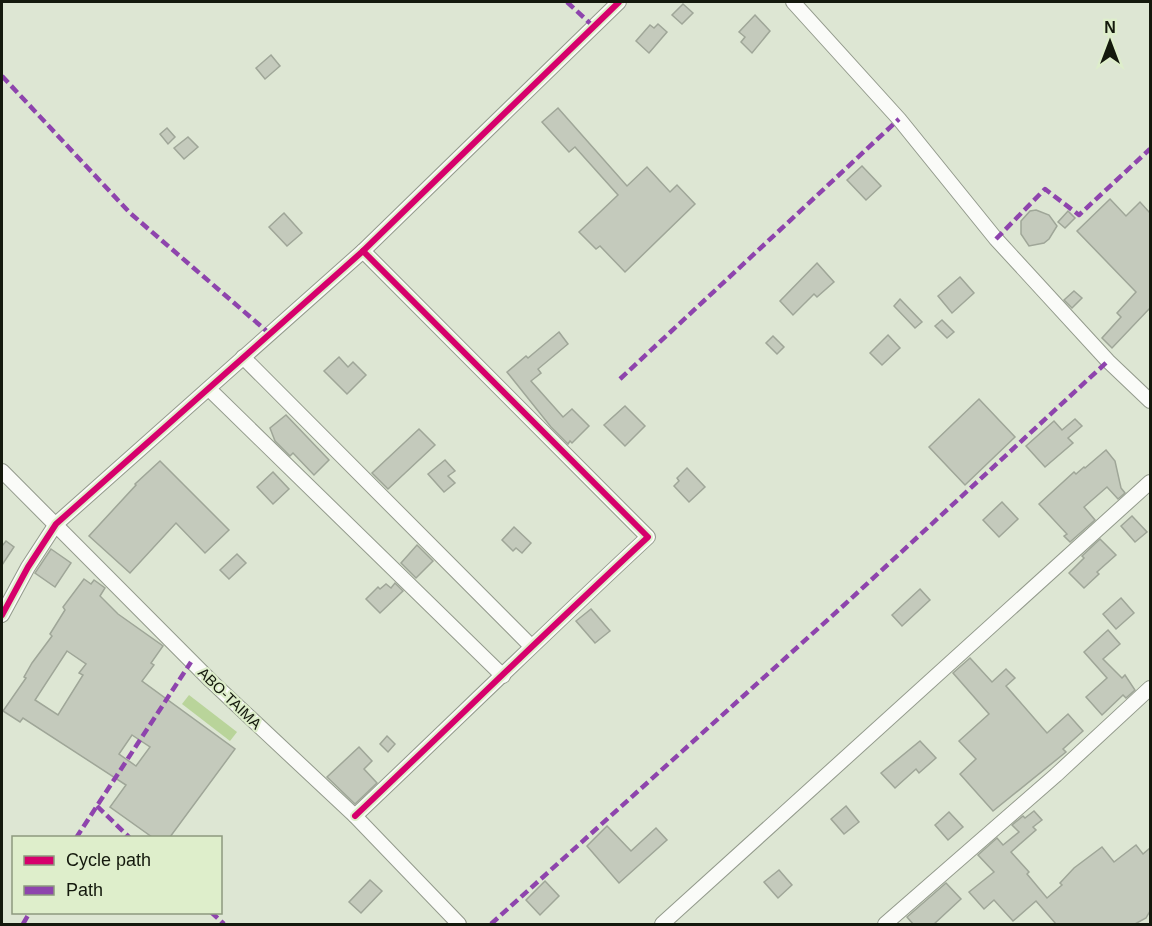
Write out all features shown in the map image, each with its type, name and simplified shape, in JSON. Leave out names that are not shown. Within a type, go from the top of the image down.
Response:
[{"type":"street","points":[[2,615],[28,567],[56,524],[363,251],[619,2]]},
{"type":"street","points":[[793,2],[899,119],[996,239],[1108,361],[1150,401]]},
{"type":"street","points":[[355,816],[648,537],[363,251]]},
{"type":"street","points":[[243,357],[531,646]]},
{"type":"street","points":[[209,389],[503,676]]},
{"type":"street","name":"ABO-TAIMA","points":[[2,471],[211,681],[355,816],[459,924]]},
{"type":"street","points":[[662,924],[1150,482]]},
{"type":"street","points":[[885,924],[1064,768],[1150,688]]},
{"type":"shaded area","points":[[189,695],[237,732],[230,741],[182,704]]},
{"type":"building","points":[[683,4],[693,13],[682,24],[672,15]]},
{"type":"building","points":[[755,15],[770,31],[752,53],[741,42],[745,37],[739,32]]},
{"type":"building","points":[[658,24],[667,32],[649,53],[636,41],[650,25],[654,28]]},
{"type":"building","points":[[271,55],[280,66],[265,79],[256,68]]},
{"type":"building","points":[[558,108],[627,186],[647,167],[670,192],[677,185],[695,204],[625,272],[600,246],[596,249],[579,232],[618,195],[575,147],[569,152],[542,122]]},
{"type":"building","points":[[167,128],[175,137],[168,144],[160,134]]},
{"type":"building","points":[[188,137],[198,147],[184,159],[174,148]]},
{"type":"building","points":[[862,166],[881,186],[866,200],[847,180]]},
{"type":"building","points":[[1110,199],[1126,216],[1140,202],[1150,213],[1150,308],[1112,348],[1102,338],[1121,317],[1117,313],[1136,292],[1077,231]]},
{"type":"building","points":[[1036,210],[1049,215],[1057,226],[1044,243],[1029,246],[1021,234],[1021,221],[1030,211]]},
{"type":"building","points":[[1068,211],[1075,218],[1065,228],[1058,222]]},
{"type":"building","points":[[284,213],[302,233],[287,246],[269,227]]},
{"type":"building","points":[[817,263],[834,282],[817,297],[814,294],[793,315],[780,301]]},
{"type":"building","points":[[960,277],[974,293],[952,313],[938,296]]},
{"type":"building","points":[[1074,291],[1082,298],[1072,308],[1064,300]]},
{"type":"building","points":[[900,299],[922,322],[915,328],[894,306]]},
{"type":"building","points":[[942,320],[954,332],[947,338],[935,326]]},
{"type":"building","points":[[559,332],[568,344],[538,369],[541,373],[531,381],[563,417],[572,409],[589,426],[572,443],[570,441],[568,444],[551,427],[507,372]]},
{"type":"building","points":[[888,335],[900,348],[882,365],[870,353]]},
{"type":"building","points":[[773,336],[784,347],[777,354],[766,343]]},
{"type":"building","points":[[339,357],[348,367],[353,362],[366,375],[347,394],[324,371]]},
{"type":"building","points":[[979,399],[1015,437],[965,485],[929,447]]},
{"type":"building","points":[[625,406],[645,426],[625,446],[604,425]]},
{"type":"building","points":[[286,415],[329,460],[314,475],[293,453],[290,456],[275,441],[270,428]]},
{"type":"building","points":[[1075,419],[1082,426],[1068,438],[1073,443],[1045,467],[1026,446],[1054,421],[1062,430]]},
{"type":"building","points":[[419,429],[435,445],[388,489],[372,473]]},
{"type":"building","points":[[1106,450],[1115,461],[1121,488],[1125,493],[1118,499],[1107,487],[1084,507],[1095,520],[1070,542],[1064,536],[1067,534],[1039,504],[1074,472],[1076,474],[1085,468]]},
{"type":"building","points":[[445,460],[455,471],[448,476],[455,483],[444,492],[428,474]]},
{"type":"building","points":[[160,461],[229,530],[205,553],[176,523],[130,573],[89,536],[135,484]]},
{"type":"building","points":[[687,468],[705,487],[689,502],[674,486],[679,481],[677,478]]},
{"type":"building","points":[[273,472],[289,489],[273,504],[257,487]]},
{"type":"building","points":[[1002,502],[1018,519],[999,537],[983,520]]},
{"type":"building","points":[[1132,516],[1147,532],[1135,542],[1121,526]]},
{"type":"building","points":[[514,527],[531,543],[522,553],[516,548],[513,551],[502,540]]},
{"type":"building","points":[[1100,539],[1116,555],[1097,572],[1099,574],[1084,588],[1069,573],[1084,558],[1082,556]]},
{"type":"building","points":[[6,541],[14,547],[2,565],[2,546]]},
{"type":"building","points":[[417,545],[433,561],[416,578],[401,563]]},
{"type":"building","points":[[51,549],[71,563],[55,587],[35,573]]},
{"type":"building","points":[[237,554],[246,563],[229,579],[220,570]]},
{"type":"building","points":[[84,579],[91,584],[94,580],[105,588],[100,596],[118,614],[163,646],[151,663],[154,665],[142,681],[235,749],[171,836],[151,836],[110,807],[126,785],[23,718],[20,722],[3,711],[26,678],[24,677],[32,663],[52,636],[50,634],[65,610],[63,607]],"holes":[[[67,651],[86,664],[79,673],[83,675],[58,715],[35,700]],[[132,735],[150,747],[136,766],[119,754]]]},
{"type":"building","points":[[395,583],[403,591],[380,613],[366,599],[378,587],[380,589],[386,584],[391,588]]},
{"type":"building","points":[[920,589],[930,600],[902,626],[892,615]]},
{"type":"building","points":[[1121,598],[1134,613],[1116,629],[1103,614]]},
{"type":"building","points":[[591,609],[610,631],[595,643],[576,621]]},
{"type":"building","points":[[1108,630],[1120,644],[1103,659],[1122,678],[1125,675],[1135,690],[1126,698],[1123,695],[1102,715],[1086,697],[1107,678],[1084,652]]},
{"type":"building","points":[[970,658],[992,682],[1006,669],[1015,678],[1006,686],[1047,733],[1068,714],[1083,731],[1063,749],[1066,752],[993,811],[960,774],[976,759],[959,741],[989,714],[953,673]]},
{"type":"building","points":[[387,736],[395,744],[388,752],[380,744]]},
{"type":"building","points":[[920,741],[936,758],[919,773],[916,769],[895,788],[881,773]]},
{"type":"building","points":[[359,747],[372,761],[364,769],[377,783],[355,804],[327,777]]},
{"type":"building","points":[[846,806],[859,822],[844,834],[831,819]]},
{"type":"building","points":[[1034,811],[1042,820],[1033,827],[1036,830],[1011,852],[1029,872],[1027,874],[1047,898],[1062,885],[1060,883],[1074,868],[1102,847],[1114,862],[1136,845],[1143,854],[1150,848],[1150,911],[1146,918],[1135,924],[1056,924],[1036,901],[1013,921],[994,900],[984,909],[969,892],[994,872],[978,855],[997,838],[1003,845],[1019,832],[1012,825]]},
{"type":"building","points":[[949,812],[963,827],[948,840],[935,825]]},
{"type":"building","points":[[607,826],[631,851],[656,828],[667,840],[619,883],[587,846]]},
{"type":"building","points":[[779,870],[792,885],[778,898],[764,882]]},
{"type":"building","points":[[370,880],[382,891],[361,913],[349,902]]},
{"type":"building","points":[[545,881],[559,896],[540,915],[526,900]]},
{"type":"building","points":[[946,883],[961,899],[934,924],[913,924],[907,917]]},
{"type":"marked path","points":[[567,2],[593,26]]},
{"type":"marked path","points":[[2,76],[130,213],[270,334]]},
{"type":"marked path","points":[[620,379],[899,119]]},
{"type":"marked path","points":[[996,239],[1045,189],[1079,215],[1150,149]]},
{"type":"marked path","points":[[491,924],[843,606],[1108,361]]},
{"type":"marked path","points":[[77,836],[191,662]]},
{"type":"marked path","points":[[97,806],[128,836]]},
{"type":"marked path","points":[[23,924],[29,914]]},
{"type":"marked path","points":[[213,914],[224,924]]},
{"type":"cycle path","points":[[2,615],[28,567],[56,524],[363,251],[619,2]]},
{"type":"cycle path","points":[[355,816],[648,537],[363,251]]}]
